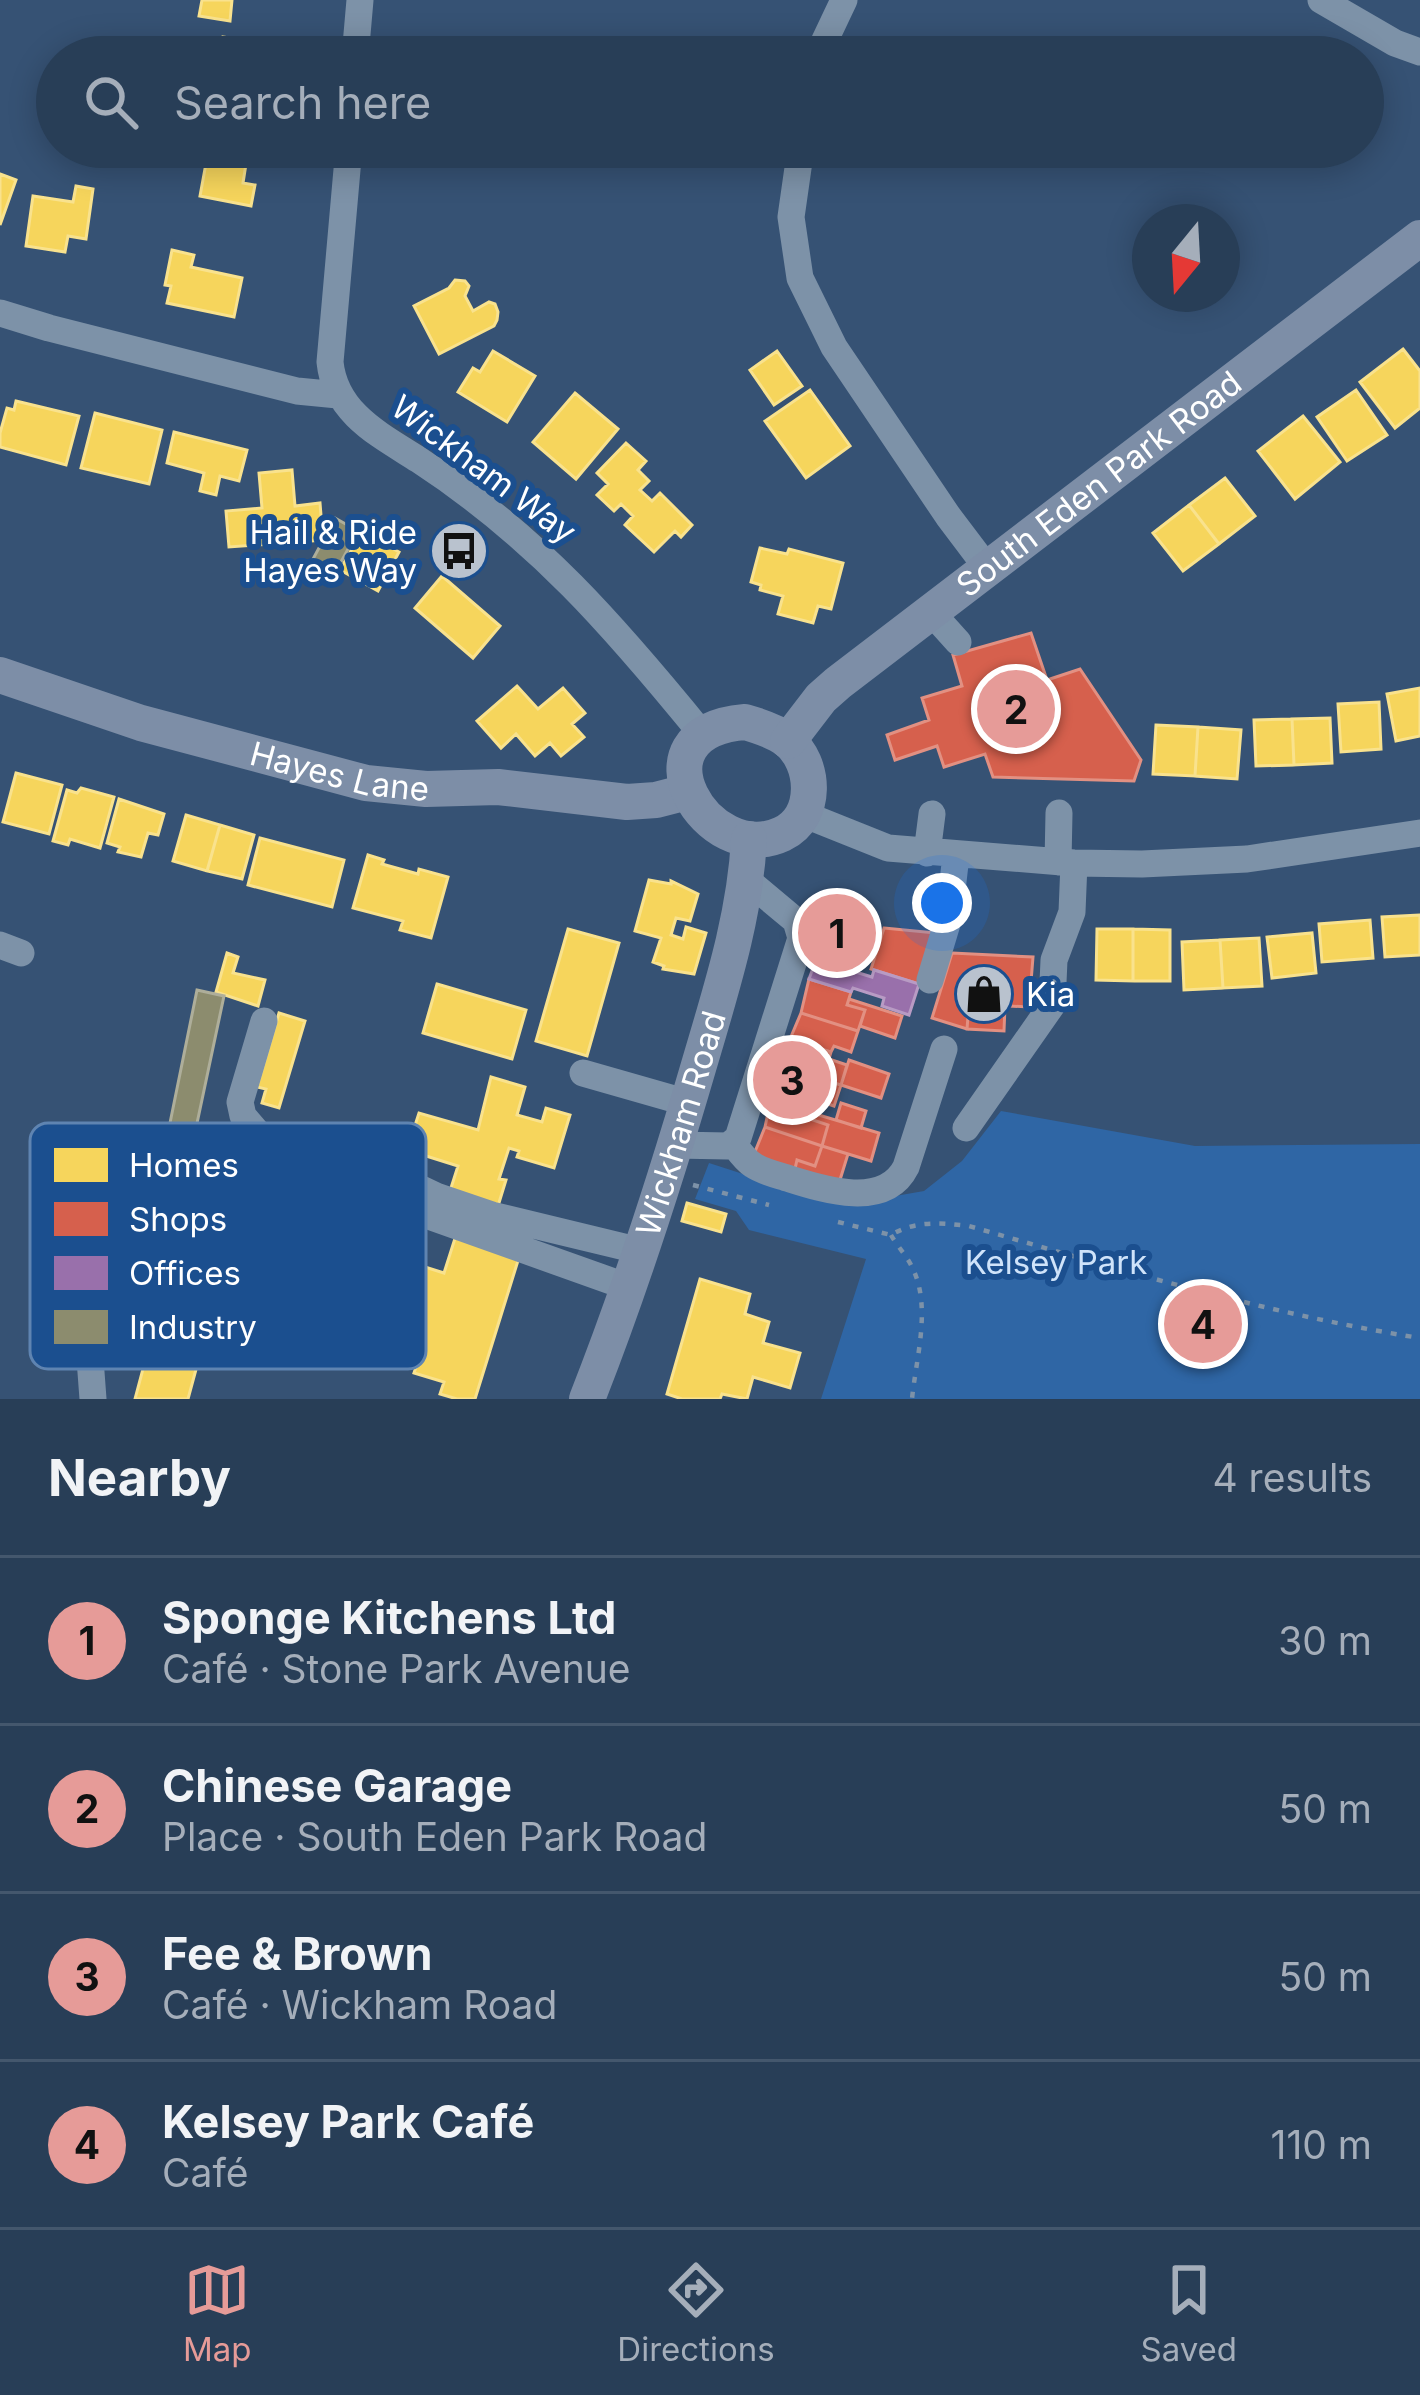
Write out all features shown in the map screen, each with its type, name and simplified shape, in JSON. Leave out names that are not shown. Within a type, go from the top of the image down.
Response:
[{"type":"main road","name":"South Eden Park Road","points":[[788,740],[830,689],[1420,238]]},
{"type":"main road","name":"Hayes Lane","points":[[0,675],[142,723],[366,783],[426,789],[498,787],[627,802],[687,792]]},
{"type":"main road","points":[[745,722],[788,740],[806,762],[809,781],[803,814],[783,834],[749,839],[720,828],[687,792],[685,758],[702,734],[745,722]]},
{"type":"main road","name":"Wickham Road","points":[[587,1399],[688,1103],[736,933],[747,880],[749,839]]},
{"type":"street","points":[[356,36],[359,0]]},
{"type":"street","points":[[827,36],[844,0]]},
{"type":"street","points":[[1321,0],[1383,36]]},
{"type":"street","points":[[1384,37],[1420,52]]},
{"type":"street","points":[[0,313],[296,392],[338,395],[330,362],[347,168]]},
{"type":"street","points":[[798,168],[791,218],[800,278],[834,347],[988,569]]},
{"type":"street","name":"Wickham Way","points":[[338,395],[367,426],[485,507],[570,581],[702,734]]},
{"type":"street","points":[[931,612],[958,642]]},
{"type":"street","points":[[966,1127],[1052,1005],[1054,960],[1072,912],[1059,813]]},
{"type":"street","points":[[803,814],[874,844],[941,854],[1066,862],[1247,859],[1420,833]]},
{"type":"street","points":[[930,980],[949,917],[932,814]]},
{"type":"street","points":[[670,1162],[728,1146],[738,1138],[801,938],[796,921],[747,880]]},
{"type":"street","points":[[249,1123],[240,1102],[264,1021]]},
{"type":"street","points":[[734,1143],[754,1166],[828,1191],[888,1187],[906,1167],[944,1049]]},
{"type":"street","points":[[583,1073],[688,1103]]},
{"type":"street","points":[[426,1191],[492,1215],[641,1251]]},
{"type":"street","points":[[426,1215],[628,1287]]},
{"type":"street","points":[[91,1369],[93,1399]]},
{"type":"path","points":[[670,1162],[771,1205]]},
{"type":"path","points":[[832,1221],[891,1235],[914,1224],[969,1226],[1268,1310],[1420,1338]]},
{"type":"path","points":[[891,1235],[911,1264],[920,1292],[912,1399]]},
{"type":"green space","name":"Kelsey Park","points":[[1001,1111],[1195,1146],[1420,1144],[1420,1399],[821,1399],[866,1259],[749,1230],[736,1211],[695,1199],[709,1163],[830,1202],[861,1202],[924,1191],[962,1161]]},
{"type":"building: Homes","points":[[202,0],[232,0],[230,21],[199,16]]},
{"type":"building: Homes","points":[[205,168],[245,168],[243,183],[255,185],[251,206],[200,196]]},
{"type":"building: Homes","points":[[0,174],[16,180],[0,225]]},
{"type":"building: Homes","points":[[76,186],[93,189],[86,239],[68,236],[65,252],[26,246],[33,196],[73,202]]},
{"type":"building: Homes","points":[[172,250],[194,255],[191,267],[242,278],[234,317],[167,303],[171,286],[165,285]]},
{"type":"building: Homes","points":[[455,280],[469,286],[465,296],[473,311],[489,302],[495,304],[497,320],[494,326],[439,354],[414,306]]},
{"type":"building: Homes","points":[[1403,349],[1420,371],[1420,408],[1395,428],[1360,382]]},
{"type":"building: Homes","points":[[493,351],[535,376],[507,422],[458,392],[473,368],[480,372]]},
{"type":"building: Homes","points":[[777,351],[802,386],[774,405],[750,370]]},
{"type":"building: Homes","points":[[810,390],[850,446],[806,478],[765,421]]},
{"type":"building: Homes","points":[[1356,390],[1387,435],[1347,461],[1317,417]]},
{"type":"building: Homes","points":[[575,393],[618,429],[576,479],[533,442]]},
{"type":"building: Homes","points":[[16,401],[79,416],[66,465],[0,447],[7,408],[14,410]]},
{"type":"building: Homes","points":[[95,413],[162,430],[149,484],[81,468]]},
{"type":"building: Homes","points":[[1303,416],[1340,462],[1295,499],[1258,451]]},
{"type":"building: Homes","points":[[174,432],[247,450],[239,481],[220,476],[216,495],[200,491],[204,473],[167,463]]},
{"type":"building: Homes","points":[[626,443],[646,461],[638,470],[649,481],[640,490],[652,501],[660,493],[692,525],[681,537],[675,531],[654,552],[625,525],[633,516],[621,504],[614,511],[597,495],[608,484],[597,473]]},
{"type":"building: Homes","points":[[292,470],[295,506],[320,503],[323,540],[229,547],[226,511],[262,508],[259,473]]},
{"type":"building: Homes","points":[[1225,478],[1255,516],[1219,544],[1189,505]]},
{"type":"building: Homes","points":[[1189,505],[1219,544],[1183,571],[1153,533]]},
{"type":"building: Homes","points":[[362,531],[399,552],[378,591],[340,570]]},
{"type":"building: Homes","points":[[760,548],[787,554],[789,549],[843,563],[831,609],[818,606],[813,623],[778,614],[783,596],[760,590],[761,585],[751,582]]},
{"type":"building: Homes","points":[[442,576],[500,626],[473,658],[415,608]]},
{"type":"building: Homes","points":[[517,686],[538,709],[563,688],[585,713],[572,724],[584,737],[561,756],[550,743],[535,756],[516,734],[501,748],[477,721]]},
{"type":"building: Homes","points":[[1420,688],[1420,736],[1396,741],[1387,694]]},
{"type":"building: Homes","points":[[1379,702],[1381,749],[1341,752],[1338,704]]},
{"type":"building: Homes","points":[[1330,718],[1332,763],[1294,765],[1292,719]]},
{"type":"building: Homes","points":[[1292,719],[1294,765],[1256,766],[1254,720]]},
{"type":"building: Homes","points":[[1156,725],[1198,727],[1195,776],[1153,774]]},
{"type":"building: Homes","points":[[1198,727],[1241,730],[1237,779],[1195,776]]},
{"type":"building: Homes","points":[[16,773],[62,785],[49,834],[3,822]]},
{"type":"building: Homes","points":[[81,788],[114,797],[100,848],[70,839],[68,845],[53,841],[67,790],[77,793]]},
{"type":"building: Homes","points":[[119,799],[164,814],[158,835],[148,833],[141,857],[118,852],[120,847],[107,843]]},
{"type":"building: Homes","points":[[186,815],[220,825],[207,871],[173,861]]},
{"type":"building: Homes","points":[[220,825],[254,835],[242,879],[207,871]]},
{"type":"building: Homes","points":[[260,838],[344,860],[332,907],[248,885]]},
{"type":"building: Homes","points":[[368,855],[418,874],[419,869],[448,877],[431,938],[400,930],[403,921],[353,908]]},
{"type":"building: Homes","points":[[649,880],[671,881],[698,894],[690,921],[676,918],[671,935],[683,939],[686,927],[706,933],[694,974],[663,969],[653,962],[661,938],[635,931]]},
{"type":"building: Homes","points":[[1420,915],[1420,955],[1385,957],[1382,917]]},
{"type":"building: Homes","points":[[1370,920],[1373,958],[1322,962],[1319,924]]},
{"type":"building: Homes","points":[[568,929],[619,943],[587,1056],[536,1041]]},
{"type":"building: Homes","points":[[1097,929],[1133,929],[1133,981],[1096,980]]},
{"type":"building: Homes","points":[[1133,929],[1170,930],[1170,981],[1133,981]]},
{"type":"building: Homes","points":[[1312,933],[1316,973],[1272,978],[1267,937]]},
{"type":"building: Homes","points":[[1259,938],[1262,986],[1223,988],[1220,940]]},
{"type":"building: Homes","points":[[1220,940],[1223,988],[1184,990],[1182,942]]},
{"type":"building: Homes","points":[[227,953],[238,957],[233,973],[265,980],[258,1006],[216,992]]},
{"type":"building: Homes","points":[[437,984],[526,1010],[512,1059],[423,1033]]},
{"type":"building: Homes","points":[[279,1013],[305,1021],[279,1108],[262,1103],[266,1089],[257,1087]]},
{"type":"building: Homes","points":[[491,1077],[525,1087],[517,1115],[542,1122],[546,1108],[570,1115],[554,1168],[517,1157],[519,1151],[509,1148],[499,1179],[506,1180],[498,1206],[450,1191],[458,1166],[426,1156],[426,1123],[416,1123],[419,1113],[478,1130]]},
{"type":"building: Homes","points":[[687,1203],[726,1214],[721,1232],[682,1221]]},
{"type":"building: Homes","points":[[457,1232],[521,1251],[475,1399],[440,1394],[444,1382],[414,1373],[426,1369],[426,1267],[444,1273]]},
{"type":"building: Homes","points":[[700,1279],[750,1294],[745,1314],[769,1322],[763,1343],[800,1353],[790,1388],[753,1377],[747,1399],[722,1394],[720,1399],[682,1399],[667,1394]]},
{"type":"building: Homes","points":[[143,1369],[196,1369],[188,1399],[135,1399]]},
{"type":"building: Shops","points":[[1031,633],[1047,680],[1080,669],[1141,760],[1134,781],[993,777],[985,754],[944,767],[937,746],[895,760],[887,735],[929,720],[922,698],[962,686],[953,655]]},
{"type":"building: Shops","points":[[836,920],[874,924],[857,973],[816,960],[826,927]]},
{"type":"building: Shops","points":[[884,928],[936,933],[919,984],[871,969]]},
{"type":"building: Shops","name":"Kia","points":[[952,953],[1033,957],[1029,1007],[969,1004],[967,1029],[932,1018]]},
{"type":"building: Shops","points":[[809,979],[851,992],[847,1005],[865,1010],[858,1031],[801,1013]]},
{"type":"building: Shops","points":[[849,999],[902,1016],[895,1038],[860,1026],[865,1010],[847,1005]]},
{"type":"building: Shops","points":[[969,1004],[1005,1006],[1004,1031],[967,1029]]},
{"type":"building: Shops","points":[[801,1013],[858,1031],[851,1052],[834,1046],[831,1052],[790,1039]]},
{"type":"building: Shops","points":[[790,1039],[831,1052],[829,1059],[847,1065],[841,1085],[784,1067]]},
{"type":"building: Shops","points":[[849,1060],[889,1074],[881,1098],[841,1085]]},
{"type":"building: Shops","points":[[784,1067],[841,1085],[834,1106],[816,1100],[812,1113],[771,1099]]},
{"type":"building: Shops","points":[[771,1099],[812,1113],[810,1119],[828,1125],[822,1146],[765,1127]]},
{"type":"building: Shops","points":[[841,1103],[866,1111],[861,1128],[836,1120]]},
{"type":"building: Shops","points":[[812,1113],[879,1133],[871,1161],[822,1146],[828,1125],[810,1119]]},
{"type":"building: Shops","points":[[765,1127],[822,1146],[815,1166],[797,1160],[794,1173],[752,1159]]},
{"type":"building: Shops","points":[[822,1146],[848,1154],[839,1183],[795,1169],[797,1160],[815,1166]]},
{"type":"building: Shops","points":[[1176,1291],[1188,1294],[1185,1304],[1198,1308],[1201,1297],[1222,1303],[1219,1314],[1234,1318],[1228,1352],[1170,1337],[1175,1318],[1168,1316]]},
{"type":"building: Offices","points":[[816,960],[872,977],[874,970],[919,984],[909,1015],[882,1006],[884,998],[809,979]]},
{"type":"building: Industry","points":[[335,518],[358,531],[336,571],[313,559]]},
{"type":"building: Industry","points":[[197,990],[224,996],[197,1123],[170,1123]]},
{"type":"place","name":"Hail & Ride Hayes Way","points":[[459,551]]},
{"type":"place","name":"Chinese Garage","points":[[1016,709]]},
{"type":"place","name":"Sponge Kitchens Ltd","points":[[837,933]]},
{"type":"place","name":"Kia","points":[[984,994]]},
{"type":"place","name":"Fee & Brown","points":[[792,1080]]},
{"type":"place","name":"Kelsey Park Café","points":[[1203,1324]]}]
